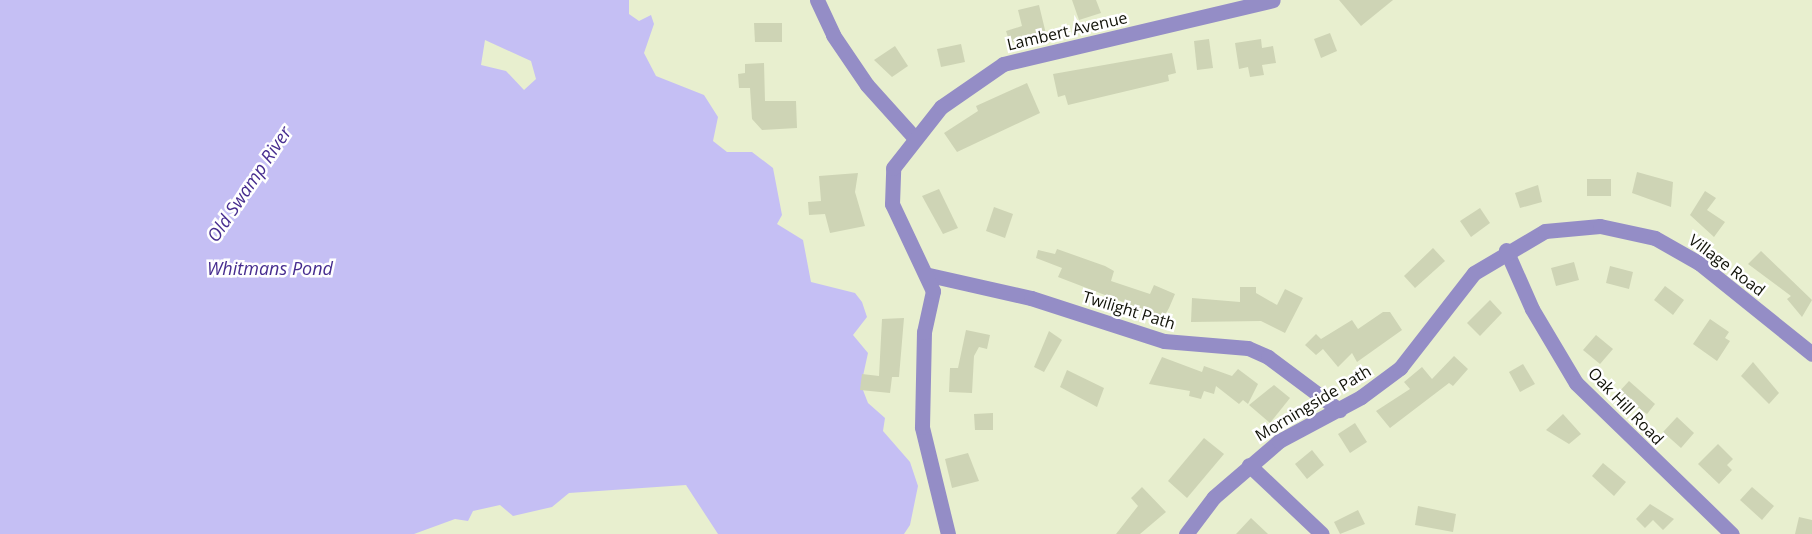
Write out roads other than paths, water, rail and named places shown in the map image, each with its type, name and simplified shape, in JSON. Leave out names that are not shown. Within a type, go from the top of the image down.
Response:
[{"type":"street","points":[[817,0],[832,35],[867,85],[913,136]]},
{"type":"street","name":"Lambert Avenue","points":[[948,534],[922,426],[924,332],[933,291],[929,275],[892,204],[892,168],[913,136],[968,85],[1003,64],[1273,0]]},
{"type":"street","name":"Village Road","points":[[1506,249],[1572,226],[1634,230],[1700,263],[1812,354]]},
{"type":"street","name":"Morningside Path","points":[[1186,534],[1214,497],[1279,441],[1339,410],[1400,368],[1457,289],[1506,249]]},
{"type":"street","name":"Oak Hill Road","points":[[1506,249],[1532,309],[1576,383],[1732,534]]},
{"type":"street","name":"Twilight Path","points":[[929,275],[1031,298],[1164,341],[1248,348],[1268,357],[1339,410]]},
{"type":"street","points":[[1249,465],[1322,534]]},
{"type":"water","name":"Whitmans Pond","points":[[0,0],[629,0],[629,14],[639,21],[651,15],[654,24],[644,53],[656,76],[704,95],[718,117],[713,141],[727,152],[752,152],[773,168],[782,215],[777,224],[803,240],[811,282],[855,293],[862,302],[867,317],[853,335],[868,353],[861,385],[868,403],[885,418],[883,431],[910,462],[918,486],[910,525],[904,534],[718,534],[686,485],[569,493],[552,507],[513,516],[500,505],[473,511],[468,521],[455,519],[414,534],[0,534]],"holes":[[[485,40],[531,61],[536,79],[524,90],[506,71],[481,65]]]},
{"type":"water label","name":"Old Swamp River","points":[[249,184]]}]
